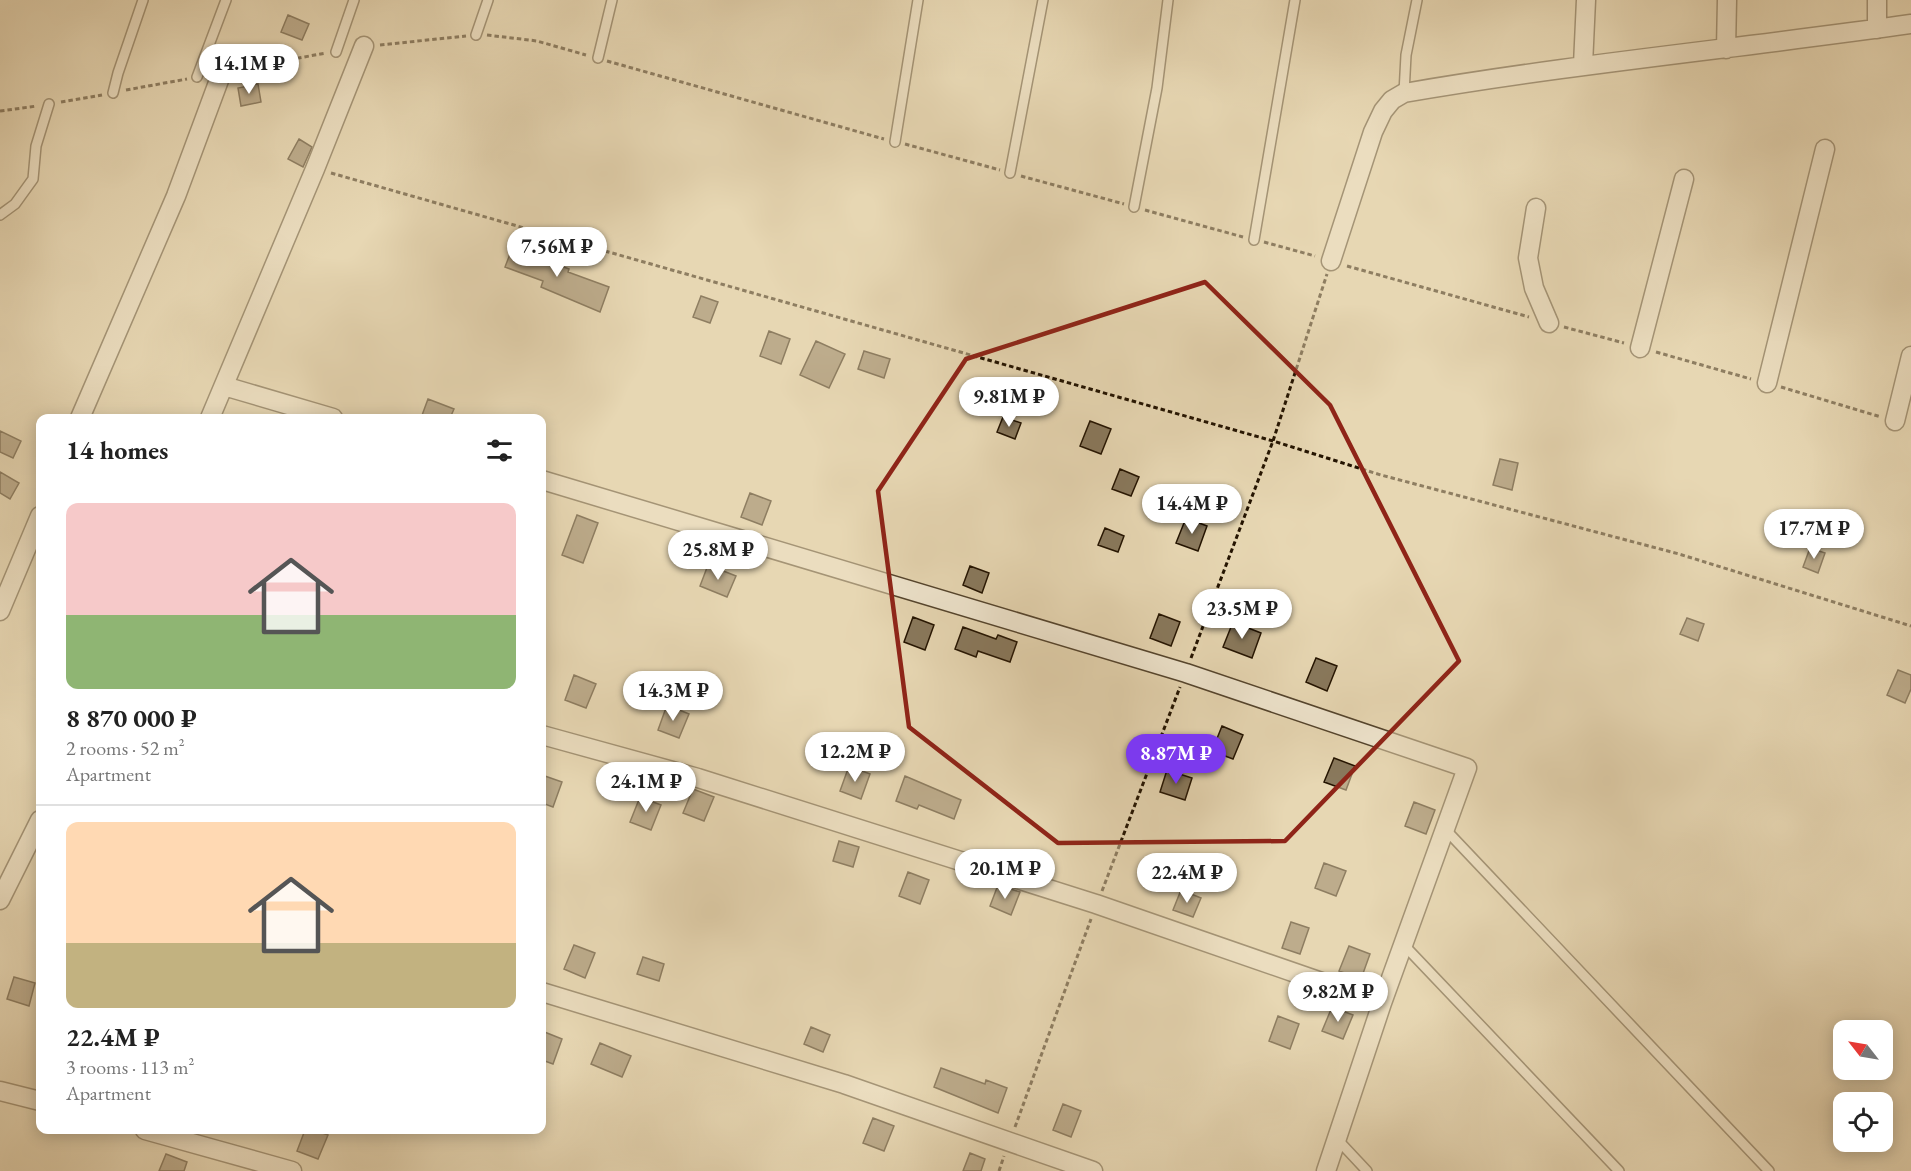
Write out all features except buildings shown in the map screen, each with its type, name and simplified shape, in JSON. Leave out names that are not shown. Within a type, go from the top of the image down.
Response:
[{"type":"street","points":[[1583,65],[1586,0]]},
{"type":"street","points":[[1726,49],[1727,0]]},
{"type":"street","points":[[1877,0],[1877,29]]},
{"type":"street","points":[[1331,261],[1373,132],[1383,111],[1392,100],[1404,93],[1583,65],[1726,49],[1911,24]]},
{"type":"street","points":[[212,414],[364,46]]},
{"type":"street","points":[[82,414],[176,196],[222,72]]},
{"type":"street","points":[[1767,383],[1825,150]]},
{"type":"street","points":[[1640,348],[1684,179]]},
{"type":"street","points":[[1536,208],[1528,258],[1534,288],[1550,322]]},
{"type":"street","points":[[1895,421],[1911,356]]},
{"type":"street","points":[[224,386],[319,414]]},
{"type":"street","points":[[546,481],[1186,673],[1467,768],[1382,1003],[1326,1171]]},
{"type":"street","points":[[0,611],[36,526]]},
{"type":"street","points":[[546,736],[698,778],[1096,904],[1382,1003]]},
{"type":"street","points":[[0,900],[34,848]]},
{"type":"street","points":[[546,993],[844,1084],[1093,1171]]},
{"type":"street","points":[[0,1091],[36,1100]]},
{"type":"street","points":[[159,1134],[292,1171]]},
{"type":"lane","points":[[113,93],[143,0]]},
{"type":"lane","points":[[197,77],[226,0]]},
{"type":"lane","points":[[336,52],[354,0]]},
{"type":"lane","points":[[476,35],[488,0]]},
{"type":"lane","points":[[598,58],[612,0]]},
{"type":"lane","points":[[895,142],[918,0]]},
{"type":"lane","points":[[1010,173],[1043,0]]},
{"type":"lane","points":[[1134,207],[1157,88],[1168,0]]},
{"type":"lane","points":[[1254,240],[1295,0]]},
{"type":"lane","points":[[1404,93],[1406,55],[1417,0]]},
{"type":"lane","points":[[0,215],[15,204],[33,178],[36,146],[49,104]]},
{"type":"lane","points":[[1445,829],[1769,1171]]},
{"type":"lane","points":[[1403,944],[1619,1171]]},
{"type":"lane","points":[[1336,1139],[1366,1171]]},
{"type":"path","points":[[364,46],[476,35],[537,41],[1550,322],[1895,421]]},
{"type":"path","points":[[222,72],[336,52]]},
{"type":"path","points":[[0,111],[197,77]]},
{"type":"path","points":[[315,169],[1273,441],[1381,475],[1679,554],[1911,626]]},
{"type":"path","points":[[999,1171],[1096,904],[1273,441],[1331,261]]},
{"type":"highlighted area","points":[[1205,282],[1330,405],[1459,661],[1285,841],[1058,843],[909,727],[878,491],[966,359]]}]
